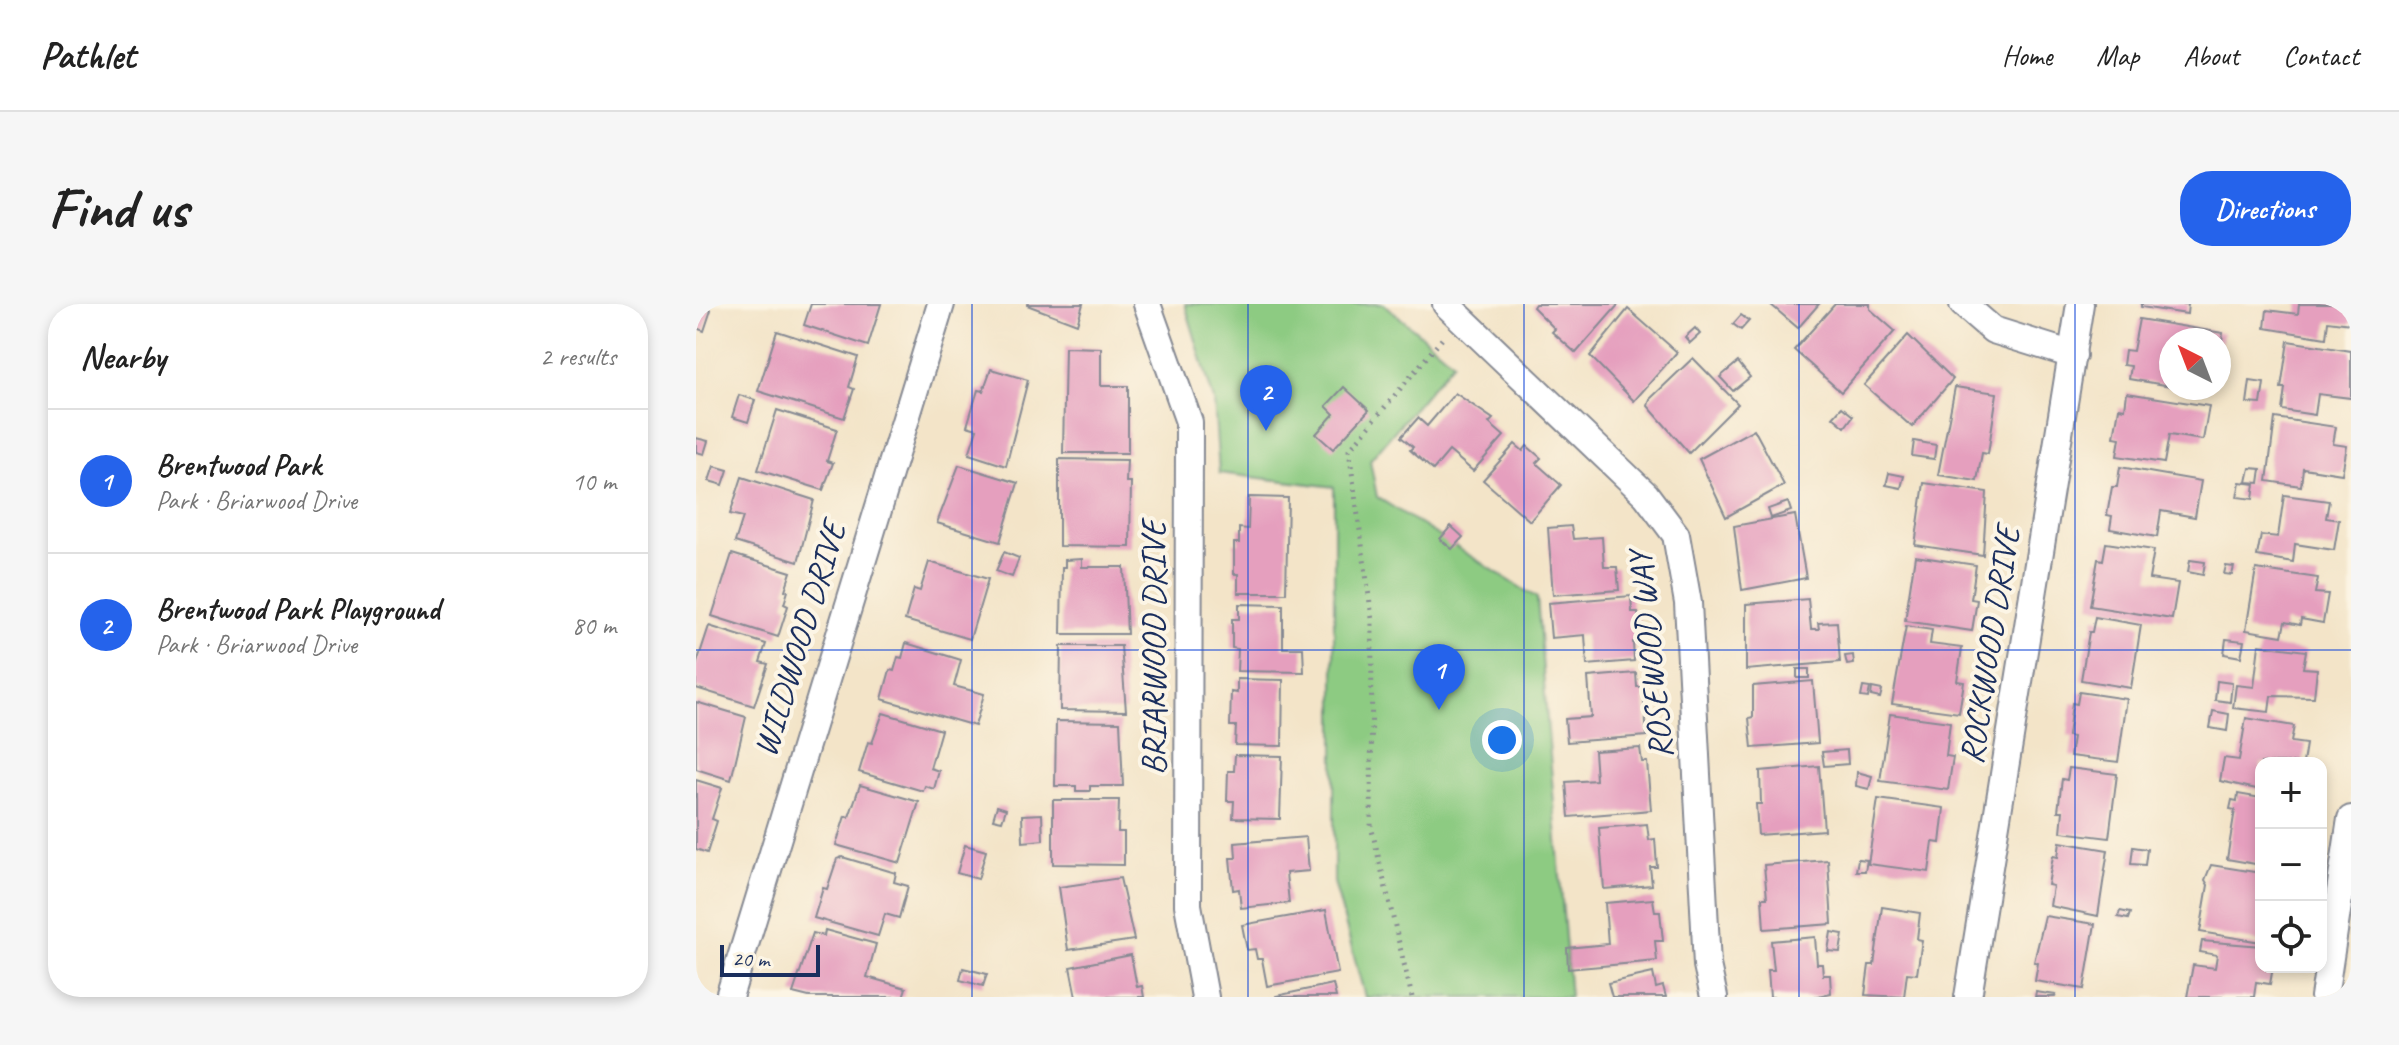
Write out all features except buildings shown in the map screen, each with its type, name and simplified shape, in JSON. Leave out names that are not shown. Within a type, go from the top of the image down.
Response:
[{"type":"street","name":"WILDWOOD DRIVE","points":[[729,997],[941,304]]},
{"type":"street","name":"BRIARWOOD DRIVE","points":[[1147,304],[1189,422],[1188,905],[1205,997]]},
{"type":"street","points":[[1963,304],[1993,330],[2073,355]]},
{"type":"street","name":"ROCKWOOD DRIVE","points":[[1968,997],[2080,304]]},
{"type":"street","name":"ROSEWOOD WAY","points":[[1453,310],[1646,495],[1676,535],[1688,603],[1707,965],[1714,997]]},
{"type":"street","points":[[2324,997],[2351,819]]},
{"type":"path","points":[[1412,997],[1371,826],[1372,618],[1349,450],[1453,310]]},
{"type":"green space","points":[[1185,304],[1384,304],[1453,362],[1370,460],[1377,497],[1537,598],[1570,997],[1365,997],[1334,882],[1334,487],[1219,473],[1214,401]]},
{"type":"place","name":"Brentwood Park Playground","points":[[1266,431]]},
{"type":"place","name":"Brentwood Park","points":[[1439,710]]}]
